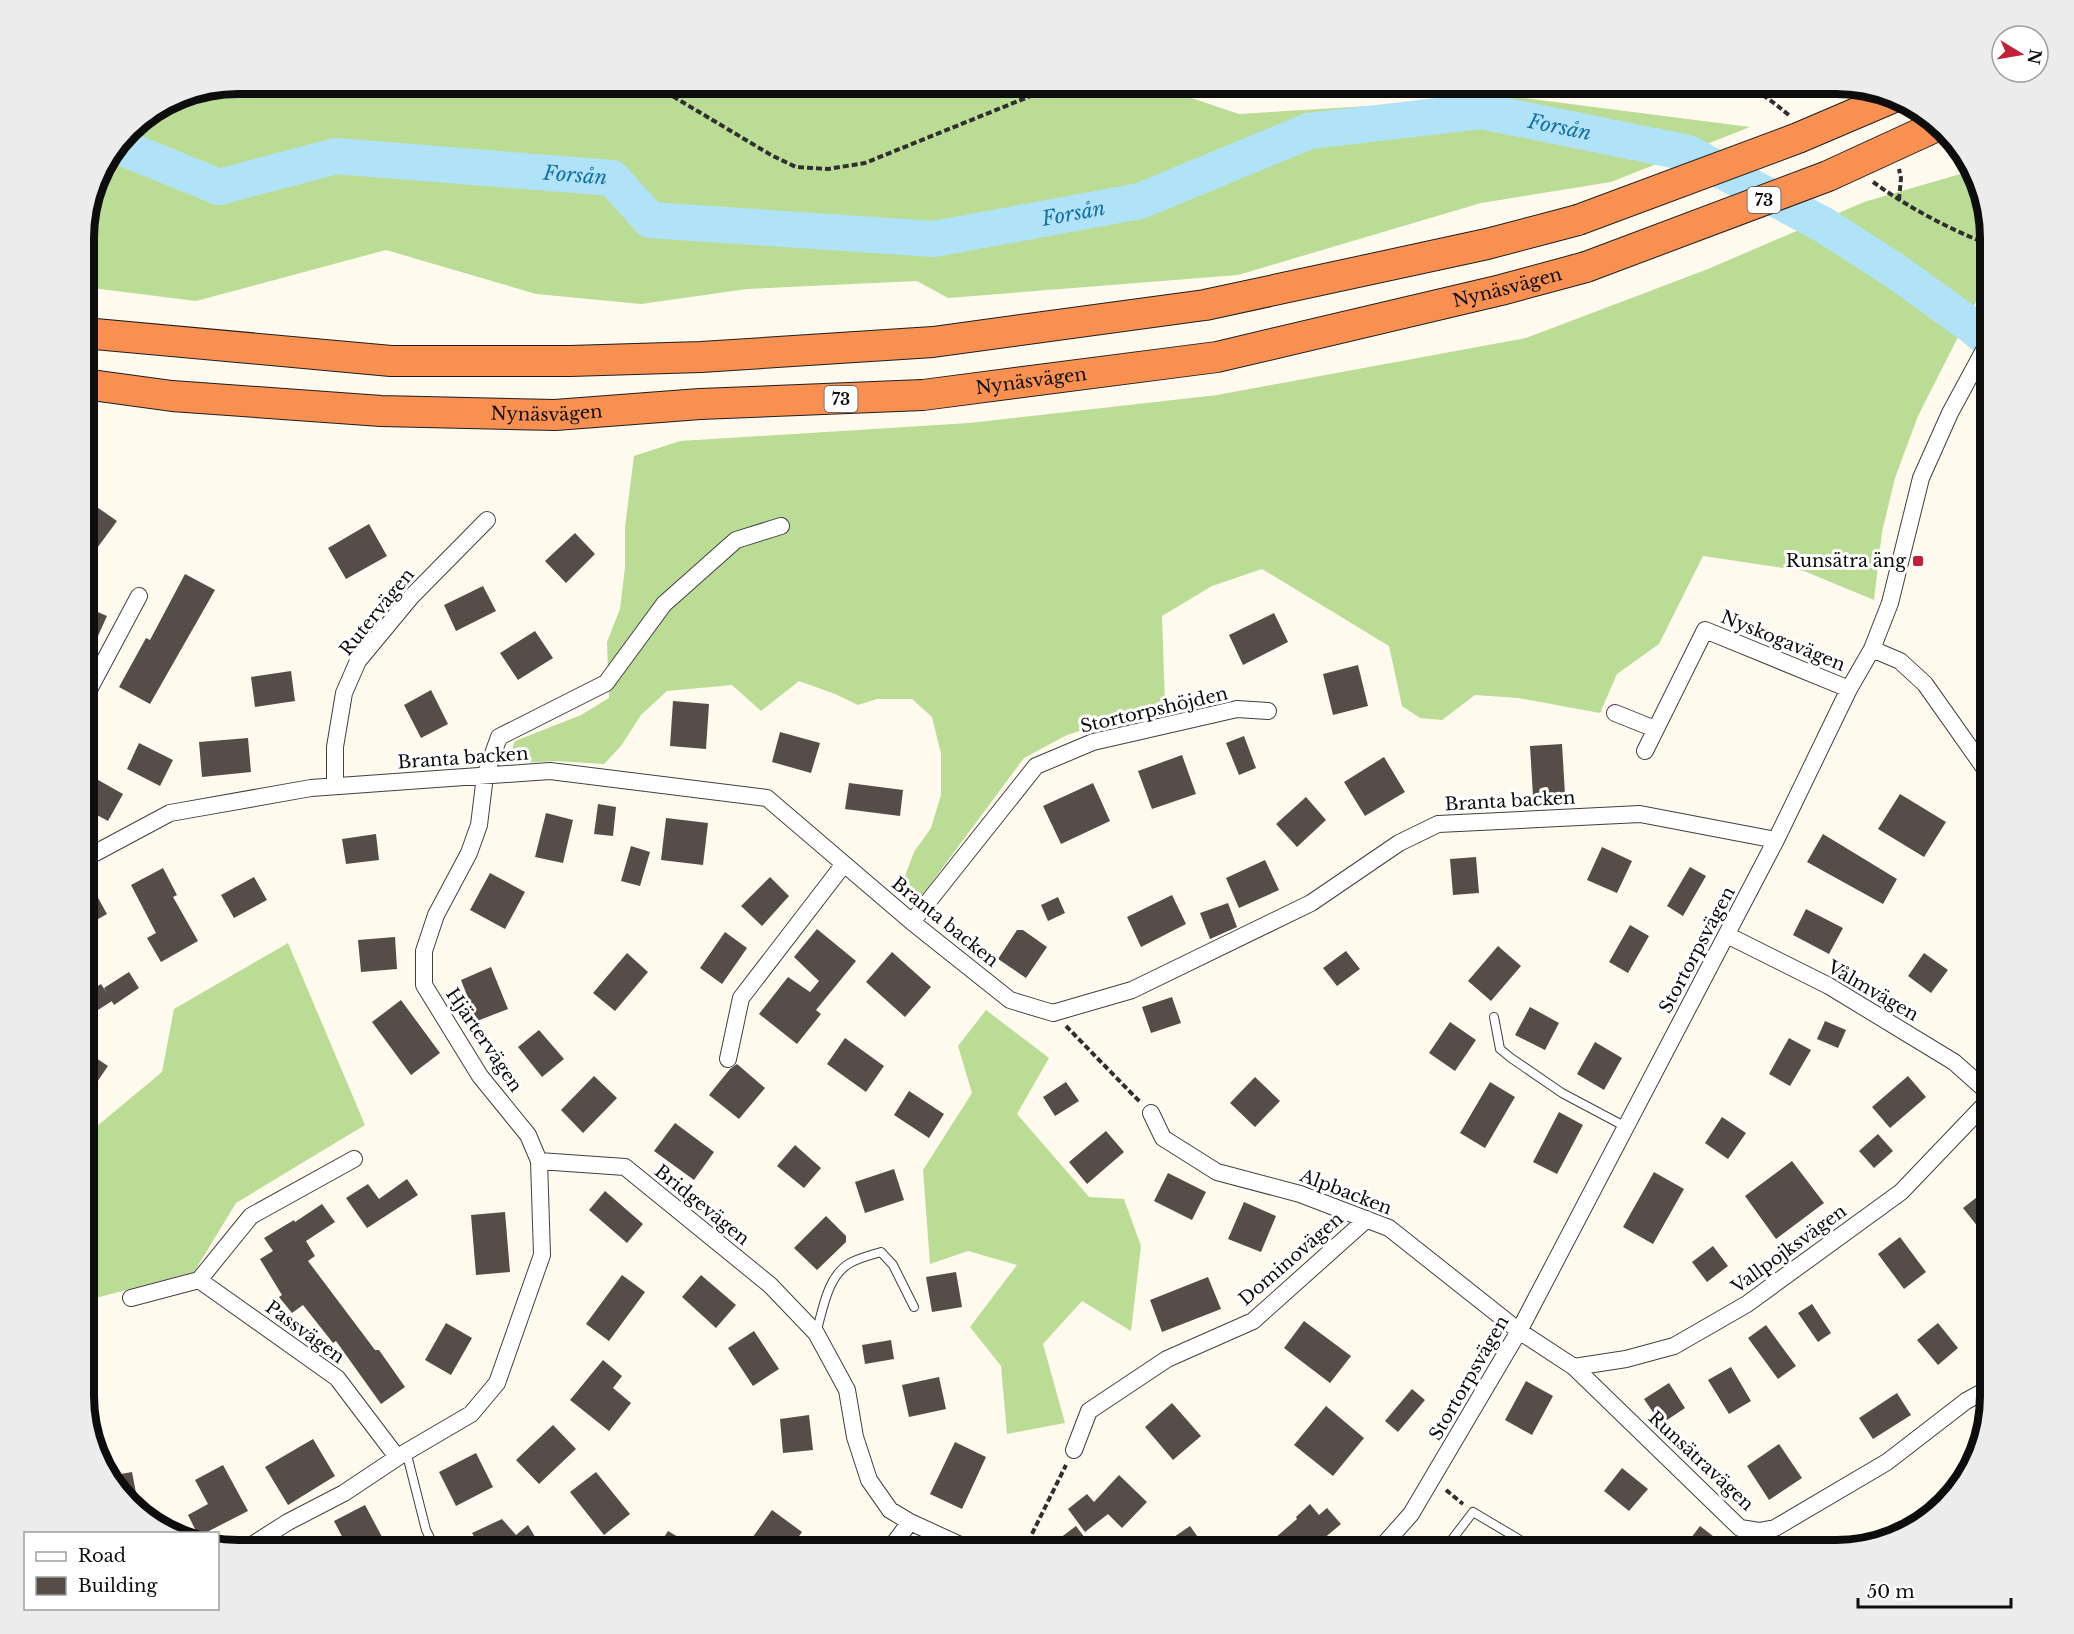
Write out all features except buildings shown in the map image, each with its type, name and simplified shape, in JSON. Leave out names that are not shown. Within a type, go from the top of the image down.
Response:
[{"type":"highway","points":[[95,334],[391,361],[570,362],[677,358],[933,342],[1205,305],[1488,244],[1578,220],[1798,138],[1882,102]]},
{"type":"highway","name":"Nynäsvägen","points":[[95,386],[172,396],[381,411],[555,415],[700,405],[923,395],[1217,357],[1501,290],[1586,267],[1828,176],[1929,129]]},
{"type":"street","name":"Stortorpsvägen","points":[[1388,1540],[1412,1514],[1520,1331],[1727,935],[1849,689],[1872,649],[1890,603],[1921,478],[1950,413],[1980,358]]},
{"type":"street","name":"Rutervägen","points":[[335,786],[335,747],[344,693],[358,661],[411,597],[487,520]]},
{"type":"street","name":"Hjärtervägen","points":[[260,1540],[288,1522],[344,1493],[401,1454],[471,1414],[497,1383],[543,1255],[538,1161],[528,1135],[480,1076],[424,985],[424,951],[436,915],[469,853],[479,825],[485,776],[499,737],[606,683],[664,604],[736,540],[781,526]]},
{"type":"street","points":[[95,679],[140,596]]},
{"type":"street","name":"Nyskogavägen","points":[[1645,751],[1705,630],[1849,689]]},
{"type":"street","points":[[1872,649],[1900,661],[1925,684],[1980,762]]},
{"type":"street","name":"Stortorpshöjden","points":[[912,922],[1036,766],[1093,742],[1236,709],[1268,711]]},
{"type":"street","points":[[1615,713],[1656,729]]},
{"type":"street","name":"Branta backen","points":[[95,853],[170,813],[311,788],[335,786],[550,771],[767,798],[912,922],[1010,1000],[1053,1013],[1132,990],[1311,903],[1400,843],[1438,824],[1641,814],[1776,840]]},
{"type":"street","points":[[728,1059],[741,998],[844,864]]},
{"type":"street","name":"Vålmvägen","points":[[1727,935],[1829,986],[1954,1062],[1980,1085]]},
{"type":"street","name":"Vallpojksvägen","points":[[1574,1367],[1626,1359],[1674,1346],[1747,1305],[1901,1192],[1980,1109]]},
{"type":"street","name":"Alpbacken","points":[[1151,1113],[1162,1138],[1217,1172],[1300,1194],[1389,1228],[1520,1331]]},
{"type":"street","points":[[131,1298],[199,1280],[251,1216],[354,1159]]},
{"type":"street","name":"Bridgevägen","points":[[538,1161],[625,1167],[770,1285],[816,1333],[847,1390],[855,1437],[869,1480],[890,1510],[949,1540]]},
{"type":"street","name":"Dominovägen","points":[[1074,1450],[1089,1411],[1167,1359],[1253,1321],[1367,1219]]},
{"type":"street","name":"Passvägen","points":[[199,1280],[337,1378],[401,1454]]},
{"type":"street","name":"Runsätravägen","points":[[1520,1331],[1574,1367],[1740,1528],[1759,1531],[1775,1528],[1887,1462],[1966,1401],[1980,1393]]},
{"type":"street","points":[[896,1540],[910,1522]]},
{"type":"lane","points":[[1494,1017],[1500,1049],[1562,1093],[1626,1126]]},
{"type":"lane","points":[[816,1333],[828,1292],[837,1273],[850,1263],[881,1252],[893,1264],[914,1307]]},
{"type":"lane","points":[[401,1454],[431,1540]]},
{"type":"lane","points":[[1452,1540],[1473,1512],[1520,1540]]},
{"type":"path","points":[[670,95],[762,150],[796,167],[828,169],[865,163],[1034,94]]},
{"type":"path","points":[[1053,1013],[1151,1113]]},
{"type":"path","points":[[1028,1540],[1074,1450]]},
{"type":"path","points":[[1444,1489],[1473,1512]]},
{"type":"green space","points":[[1181,94],[1239,114],[1517,97],[1750,127],[1611,182],[1481,203],[1238,275],[948,298],[917,281],[747,289],[641,304],[536,294],[386,250],[196,301],[95,288],[95,230],[99,202],[105,184],[130,144],[151,124],[167,114],[184,105],[211,97],[230,95]]},
{"type":"green space","points":[[1964,173],[1975,202],[1980,239],[1980,294],[1918,416],[1895,478],[1882,532],[1874,600],[1804,571],[1703,556],[1659,644],[1617,674],[1600,713],[1518,698],[1475,695],[1442,720],[1420,718],[1402,706],[1389,646],[1262,569],[1212,586],[1162,616],[1165,704],[1067,735],[1024,758],[923,894],[905,897],[900,889],[914,852],[931,828],[941,795],[941,754],[932,717],[912,699],[877,699],[858,705],[799,681],[761,711],[732,685],[667,691],[641,715],[621,746],[604,764],[556,761],[521,763],[510,754],[515,741],[581,715],[609,698],[607,642],[620,609],[625,567],[625,527],[634,456],[680,441],[969,423],[1217,395],[1526,338],[1708,269],[1864,202]]},
{"type":"green space","points":[[288,943],[365,1125],[236,1203],[194,1272],[95,1298],[95,1128],[162,1072],[174,1009]]},
{"type":"green space","points":[[986,1010],[1049,1058],[1017,1114],[1089,1197],[1124,1199],[1141,1246],[1131,1331],[1082,1301],[1043,1344],[1065,1423],[1007,1434],[1001,1366],[970,1327],[1017,1265],[968,1251],[930,1264],[923,1170],[972,1093],[958,1046]]},
{"type":"waterway","name":"Forsån","points":[[126,149],[219,187],[336,156],[612,178],[650,220],[934,239],[1140,201],[1309,131],[1481,111],[1688,153],[1822,224],[1894,270],[1980,333]]},
{"type":"place","name":"Runsätra äng","points":[[1918,561]]}]
